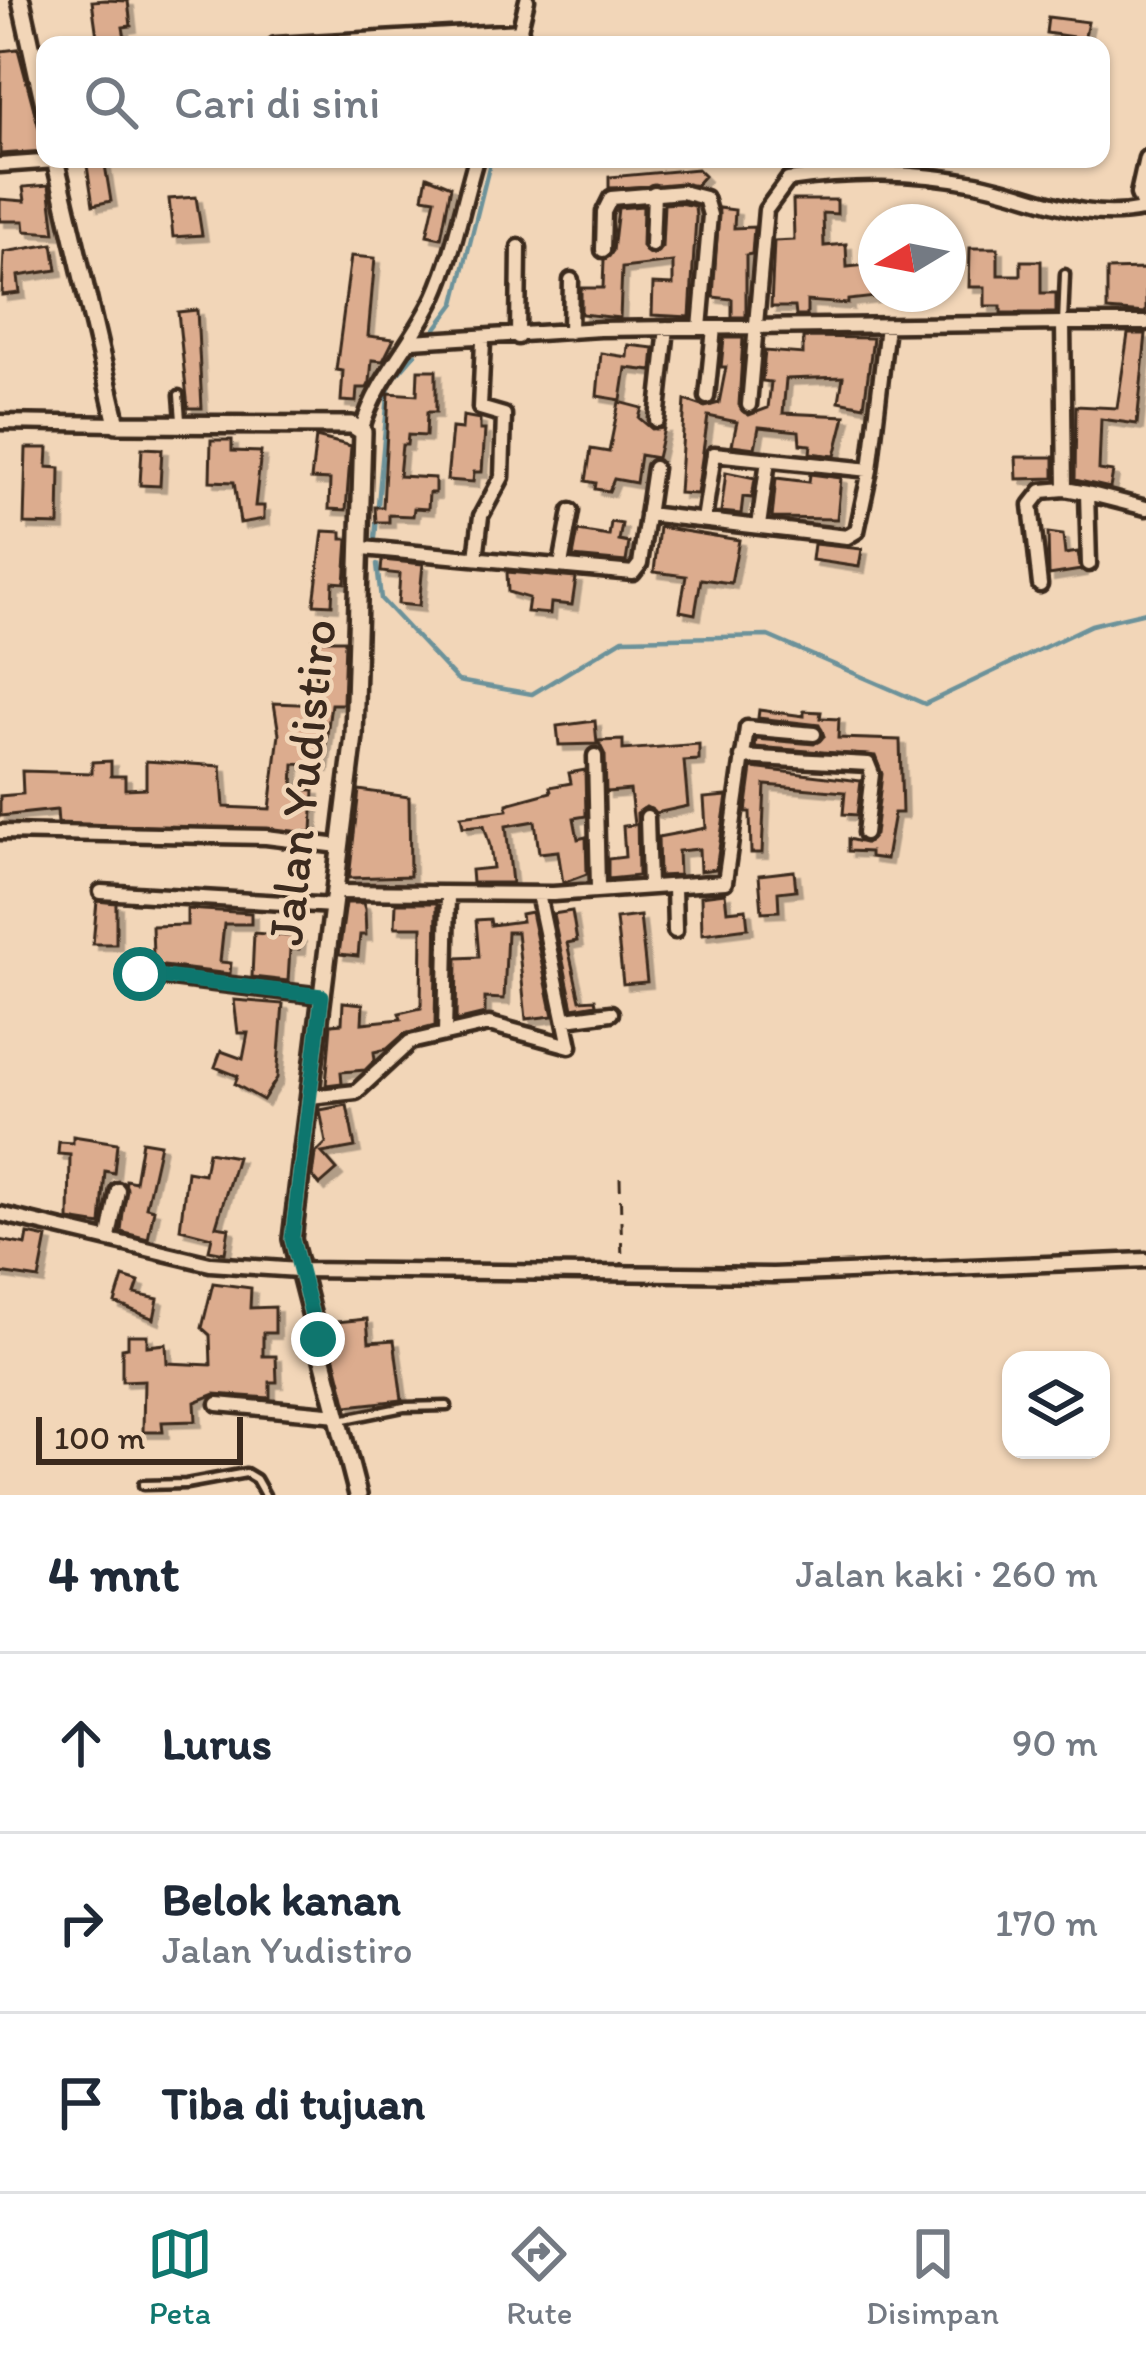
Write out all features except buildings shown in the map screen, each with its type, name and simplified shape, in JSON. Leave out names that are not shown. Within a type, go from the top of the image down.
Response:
[{"type":"street","points":[[21,0],[36,46]]},
{"type":"street","points":[[519,36],[527,0]]},
{"type":"street","points":[[749,405],[760,328],[766,210],[788,180],[904,171],[983,184],[1087,214],[1144,211],[1138,194],[1146,158]]},
{"type":"street","points":[[0,165],[36,162]]},
{"type":"street","points":[[58,168],[117,424]]},
{"type":"street","points":[[0,422],[362,428],[381,380],[412,341],[437,291],[473,168]]},
{"type":"street","points":[[603,250],[608,201],[682,192],[708,203],[707,397]]},
{"type":"street","points":[[652,245],[654,194]]},
{"type":"street","points":[[518,338],[519,247]]},
{"type":"street","points":[[570,332],[571,280]]},
{"type":"street","points":[[1063,322],[1065,489]]},
{"type":"street","points":[[412,341],[667,328],[1146,323]]},
{"type":"street","points":[[647,514],[850,536],[857,531],[870,470],[887,326]]},
{"type":"street","points":[[657,420],[667,328]]},
{"type":"street","points":[[476,557],[481,516],[502,477],[506,425],[504,415],[484,414],[481,408],[483,340]]},
{"type":"street","name":"Jalan Yudistiro","points":[[355,1494],[292,1239],[358,692],[362,428]]},
{"type":"street","points":[[704,520],[713,455],[870,470]]},
{"type":"street","points":[[759,526],[769,460]]},
{"type":"street","points":[[363,548],[634,572],[654,468]]},
{"type":"street","points":[[1040,585],[1031,505],[1042,491],[1065,489],[1146,508]]},
{"type":"street","points":[[1087,493],[1089,564]]},
{"type":"street","points":[[561,565],[571,511]]},
{"type":"street","points":[[101,892],[335,899],[538,894],[725,882],[750,727],[814,734]]},
{"type":"street","points":[[595,756],[598,887]]},
{"type":"street","points":[[742,757],[868,764],[872,774],[866,833]]},
{"type":"street","points":[[647,817],[649,886]]},
{"type":"street","points":[[0,832],[266,838],[339,847]]},
{"type":"street","points":[[674,887],[675,931]]},
{"type":"street","points":[[445,1034],[448,894]]},
{"type":"street","points":[[310,1097],[356,1092],[402,1045],[445,1034],[503,1025],[570,1046],[538,894]]},
{"type":"street","points":[[140,974],[322,996]]},
{"type":"street","points":[[566,1019],[611,1012]]},
{"type":"street","points":[[109,1237],[118,1190]]},
{"type":"street","points":[[0,1214],[210,1264],[298,1270],[623,1277],[923,1273],[1146,1260]]},
{"type":"street","points":[[218,1404],[339,1418]]},
{"type":"lane","points":[[1063,322],[1065,274]]},
{"type":"lane","points":[[179,395],[182,423]]},
{"type":"lane","points":[[339,1418],[404,1407],[447,1406]]},
{"type":"lane","points":[[143,1485],[186,1484],[246,1473],[256,1478],[265,1495]]},
{"type":"path","points":[[620,1178],[623,1277]]},
{"type":"waterway","points":[[434,331],[455,303],[489,168]]},
{"type":"waterway","points":[[375,538],[389,384],[415,354]]},
{"type":"waterway","points":[[377,564],[381,599],[458,681],[532,694],[623,639],[768,636],[925,704],[1091,625],[1146,612]]},
{"type":"route","points":[[140,974],[322,996],[292,1239],[318,1339]]}]
